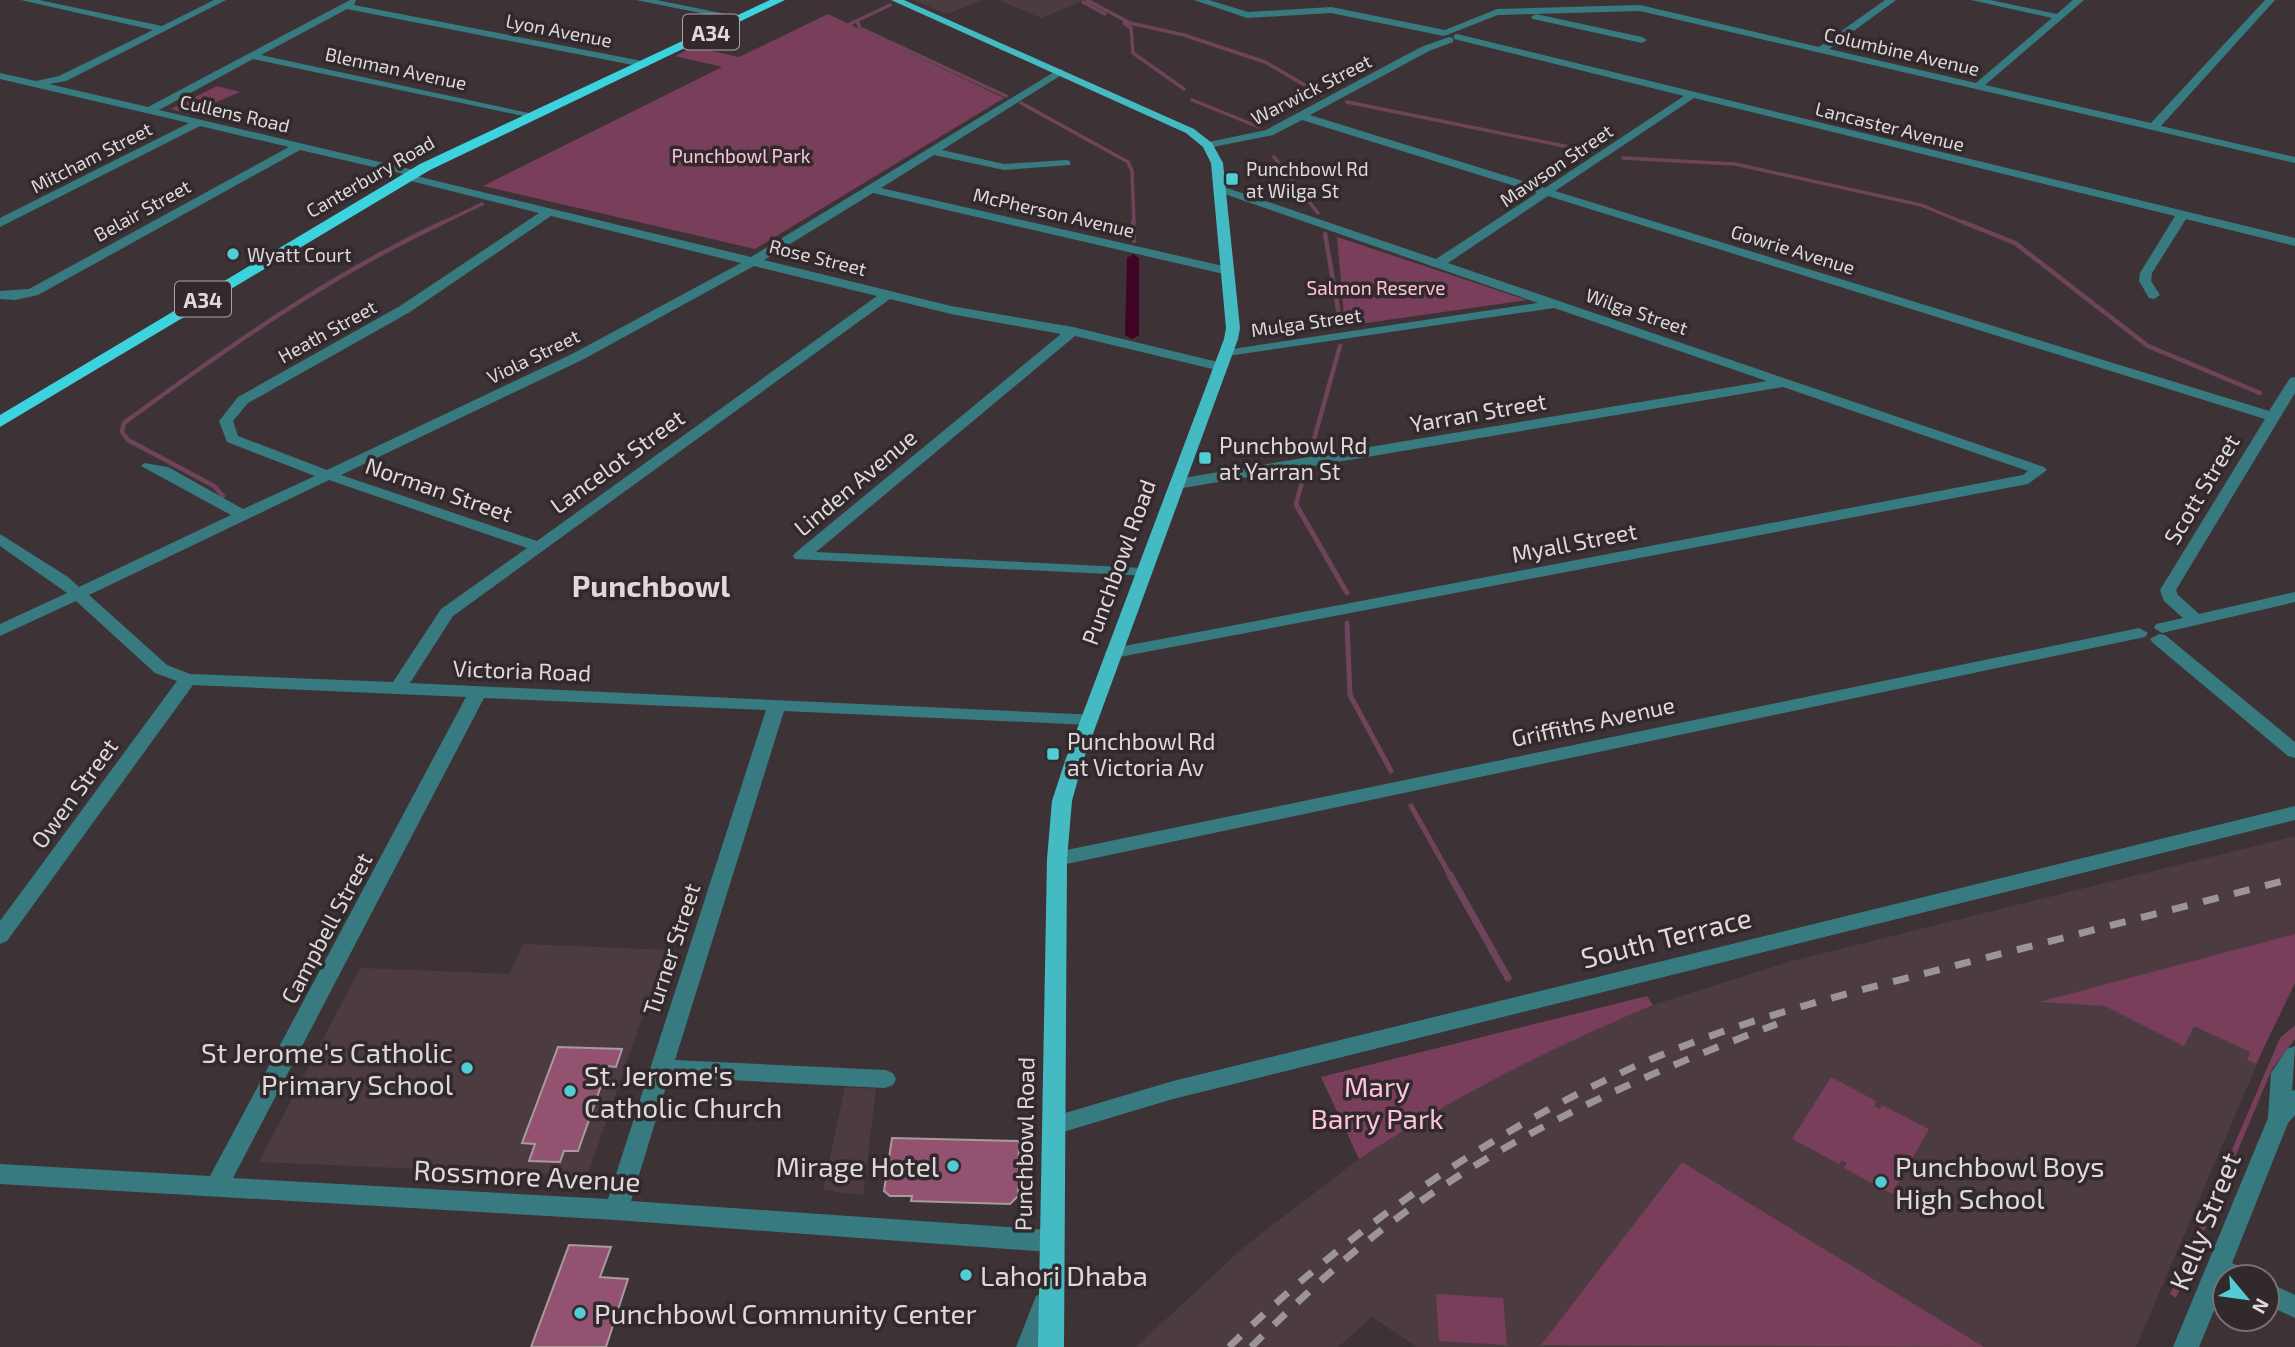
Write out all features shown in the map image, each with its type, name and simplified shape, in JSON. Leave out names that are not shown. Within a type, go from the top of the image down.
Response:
[{"type":"highway","name":"Canterbury Road","points":[[0,422],[411,175],[779,0]]},
{"type":"main road","points":[[897,0],[1178,125],[1208,145]]},
{"type":"main road","name":"Punchbowl Road","points":[[1051,1347],[1050,1241],[1057,859],[1062,801],[1114,653],[1224,361],[1233,328],[1220,189],[1216,160],[1208,145]]},
{"type":"street","points":[[26,0],[163,29]]},
{"type":"street","points":[[45,84],[221,0]]},
{"type":"street","points":[[149,111],[356,0]]},
{"type":"street","points":[[641,0],[740,18]]},
{"type":"street","name":"Lancaster Avenue","points":[[1199,0],[1247,15],[1322,9],[1381,20],[2295,242]]},
{"type":"street","points":[[1821,50],[1891,0]]},
{"type":"street","points":[[1976,0],[2059,17]]},
{"type":"street","points":[[1978,86],[2079,0]]},
{"type":"street","points":[[2154,127],[2270,0]]},
{"type":"street","name":"Lyon Avenue","points":[[345,6],[643,64]]},
{"type":"street","name":"Columbine Avenue","points":[[1497,12],[1640,8],[2295,160]]},
{"type":"street","points":[[1375,10],[1381,20]]},
{"type":"street","points":[[1523,11],[1642,40]]},
{"type":"street","name":"Warwick Street","points":[[1208,145],[1264,135],[1497,12]]},
{"type":"street","name":"Blenman Avenue","points":[[252,56],[533,115]]},
{"type":"street","name":"Viola Street","points":[[0,631],[577,357],[754,261],[1059,72]]},
{"type":"street","name":"Cullens Road","points":[[0,76],[45,84],[411,175]]},
{"type":"street","name":"Mawson Street","points":[[1439,263],[1692,95]]},
{"type":"street","name":"Gowrie Avenue","points":[[1301,116],[2273,417]]},
{"type":"street","name":"Mitcham Street","points":[[3,219],[198,123]]},
{"type":"street","name":"Belair Street","points":[[0,295],[15,296],[33,292],[299,146]]},
{"type":"street","points":[[932,151],[1004,167],[1066,163]]},
{"type":"street","name":"Rose Street","points":[[411,175],[977,316],[1073,331],[1224,361]]},
{"type":"street","name":"McPherson Avenue","points":[[872,189],[1228,271]]},
{"type":"street","name":"Wilga Street","points":[[1220,189],[2039,470]]},
{"type":"street","name":"Heath Street","points":[[326,476],[232,439],[227,428],[230,414],[254,393],[405,309],[550,211]]},
{"type":"street","points":[[2154,295],[2146,285],[2146,273],[2182,215]]},
{"type":"street","name":"Lancelot Street","points":[[398,688],[447,613],[887,295]]},
{"type":"street","name":"Mulga Street","points":[[1224,361],[1558,304]]},
{"type":"street","name":"Linden Avenue","points":[[1073,331],[801,556],[1144,573]]},
{"type":"street","name":"Scott Street","points":[[2193,618],[2170,597],[2168,590],[2295,381]]},
{"type":"street","name":"Yarran Street","points":[[1177,484],[1786,383]]},
{"type":"street","points":[[149,466],[163,470],[242,515]]},
{"type":"street","name":"Myall Street","points":[[1114,653],[2028,480],[2039,470]]},
{"type":"street","name":"Norman Street","points":[[326,476],[537,546]]},
{"type":"street","name":"Victoria Road","points":[[0,539],[78,594],[161,669],[188,679],[1090,719]]},
{"type":"street","points":[[2295,597],[2193,618],[2161,634],[2295,752]]},
{"type":"street","name":"Griffiths Avenue","points":[[1057,859],[2139,633],[2161,634]]},
{"type":"street","name":"Owen Street","points":[[0,936],[188,679]]},
{"type":"street","name":"Campbell Street","points":[[216,1187],[478,692]]},
{"type":"street","name":"Turner Street","points":[[616,1210],[777,705]]},
{"type":"street","name":"South Terrace","points":[[1053,1126],[1172,1090],[2295,813]]},
{"type":"street","name":"Kelly Street","points":[[2230,1263],[2287,1108],[2282,1073],[2295,1055]]},
{"type":"street","points":[[660,1068],[885,1079]]},
{"type":"street","name":"Rossmore Avenue","points":[[0,1174],[616,1210],[1050,1241]]},
{"type":"street","points":[[1030,1347],[1050,1289]]},
{"type":"street","name":"Kelly Street","points":[[2186,1347],[2211,1301]]},
{"type":"shaded area","points":[[913,0],[983,0],[947,14]]},
{"type":"shaded area","points":[[999,0],[1079,0],[1082,1],[1041,18]]},
{"type":"shaded area","name":"Punchbowl Boys High School","points":[[2295,836],[2295,934],[2042,1002],[2278,1015],[2136,1347],[1417,1347],[1372,1317],[1338,1347],[1136,1347],[1244,1247],[1359,1159],[1422,1117],[1512,1067],[1584,1034],[1653,1005],[1792,961]]},
{"type":"shaded area","name":"St Jerome's Catholic Primary School","points":[[523,944],[666,950],[587,1176],[259,1162],[360,968],[510,974]]},
{"type":"shaded area","points":[[845,1087],[876,1089],[863,1195],[823,1190]]},
{"type":"green space","name":"Punchbowl Park","points":[[828,14],[1004,98],[755,249],[483,186],[722,67],[675,56],[693,47],[739,57]]},
{"type":"green space","points":[[217,86],[240,92],[189,114],[171,109]]},
{"type":"green space","name":"Salmon Reserve","points":[[1337,237],[1527,300],[1345,326]]},
{"type":"green space","points":[[2295,934],[2295,983],[2256,1064],[2247,1060],[2250,1052],[2194,1026],[2184,1046],[2105,1006],[2039,1002]]},
{"type":"green space","name":"Mary Barry Park","points":[[1647,996],[1653,1005],[1577,1038],[1503,1075],[1394,1136],[1359,1159],[1321,1077]]},
{"type":"green space","points":[[2295,1025],[2295,1039],[2272,1069],[2176,1298],[2170,1294],[2280,1038]]},
{"type":"green space","points":[[1831,1077],[1876,1101],[1874,1106],[1880,1109],[1882,1105],[1929,1129],[1892,1194],[1844,1168],[1847,1163],[1841,1160],[1839,1164],[1792,1139]]},
{"type":"green space","points":[[1682,1162],[1984,1347],[1541,1345]]},
{"type":"green space","points":[[1436,1294],[1503,1298],[1507,1345],[1439,1341]]},
{"type":"building","name":"St. Jerome's Catholic Church","points":[[558,1047],[622,1049],[616,1067],[608,1066],[578,1151],[564,1151],[560,1162],[529,1161],[535,1144],[522,1143]]},
{"type":"building","name":"Mirage Hotel","points":[[892,1138],[1019,1141],[1018,1196],[1010,1204],[911,1201],[912,1196],[890,1196],[884,1191]]},
{"type":"building","name":"Punchbowl Community Center","points":[[569,1245],[611,1247],[600,1277],[628,1279],[606,1347],[531,1347]]},
{"type":"waterway","points":[[1087,0],[1130,23],[1184,35],[1265,62],[1322,95]]},
{"type":"waterway","points":[[1083,2],[1105,14]]},
{"type":"waterway","points":[[850,24],[890,5]]},
{"type":"waterway","points":[[857,21],[860,28],[1006,96]]},
{"type":"waterway","points":[[1124,23],[1131,28],[1133,53],[1184,89]]},
{"type":"waterway","points":[[1192,100],[1259,127]]},
{"type":"waterway","points":[[1347,102],[1589,151]]},
{"type":"waterway","points":[[1021,103],[1128,162],[1132,171],[1134,224]]},
{"type":"waterway","points":[[1274,157],[1318,213]]},
{"type":"waterway","points":[[1623,158],[1735,164],[1921,205],[1967,224]]},
{"type":"waterway","points":[[440,224],[482,204]]},
{"type":"waterway","points":[[440,224],[444,222]]},
{"type":"waterway","points":[[1133,222],[1134,241]]},
{"type":"waterway","points":[[1963,222],[2015,243],[2148,346],[2260,393]]},
{"type":"waterway","points":[[223,496],[214,486],[128,440],[122,432],[124,423],[319,289],[440,224]]},
{"type":"waterway","points":[[1325,234],[1341,326]]},
{"type":"waterway","points":[[1132,335],[1133,258]]},
{"type":"waterway","points":[[1311,450],[1340,346]]},
{"type":"waterway","points":[[1298,508],[1296,504],[1304,475]]},
{"type":"waterway","points":[[1298,508],[1347,593]]},
{"type":"waterway","points":[[1347,623],[1350,695],[1391,771]]},
{"type":"waterway","points":[[1411,806],[1451,877]]},
{"type":"waterway","points":[[1450,875],[1508,978]]},
{"type":"railway","points":[[1229,1347],[1326,1260],[1428,1183],[1538,1115],[1654,1058],[1729,1029],[1806,1005],[2295,878]]},
{"type":"railway","points":[[1251,1347],[1350,1255],[1412,1207],[1460,1175],[1510,1145],[1615,1091],[1777,1024]]},
{"type":"place","name":"Punchbowl Rd at Wilga St","points":[[1232,179]]},
{"type":"place","name":"Wyatt Court","points":[[233,254]]},
{"type":"place","name":"Punchbowl Rd at Yarran St","points":[[1205,458]]},
{"type":"place","name":"Punchbowl Rd at Victoria Av","points":[[1053,754]]},
{"type":"place","name":"St Jerome's Catholic Primary School","points":[[467,1068]]},
{"type":"place","name":"St. Jerome's Catholic Church","points":[[570,1091]]},
{"type":"place","name":"Mirage Hotel","points":[[953,1166]]},
{"type":"place","name":"Punchbowl Boys High School","points":[[1881,1182]]},
{"type":"place","name":"Lahori Dhaba","points":[[966,1275]]},
{"type":"place","name":"Punchbowl Community Center","points":[[580,1313]]},
{"type":"district","name":"Punchbowl","points":[[651,585]]}]
